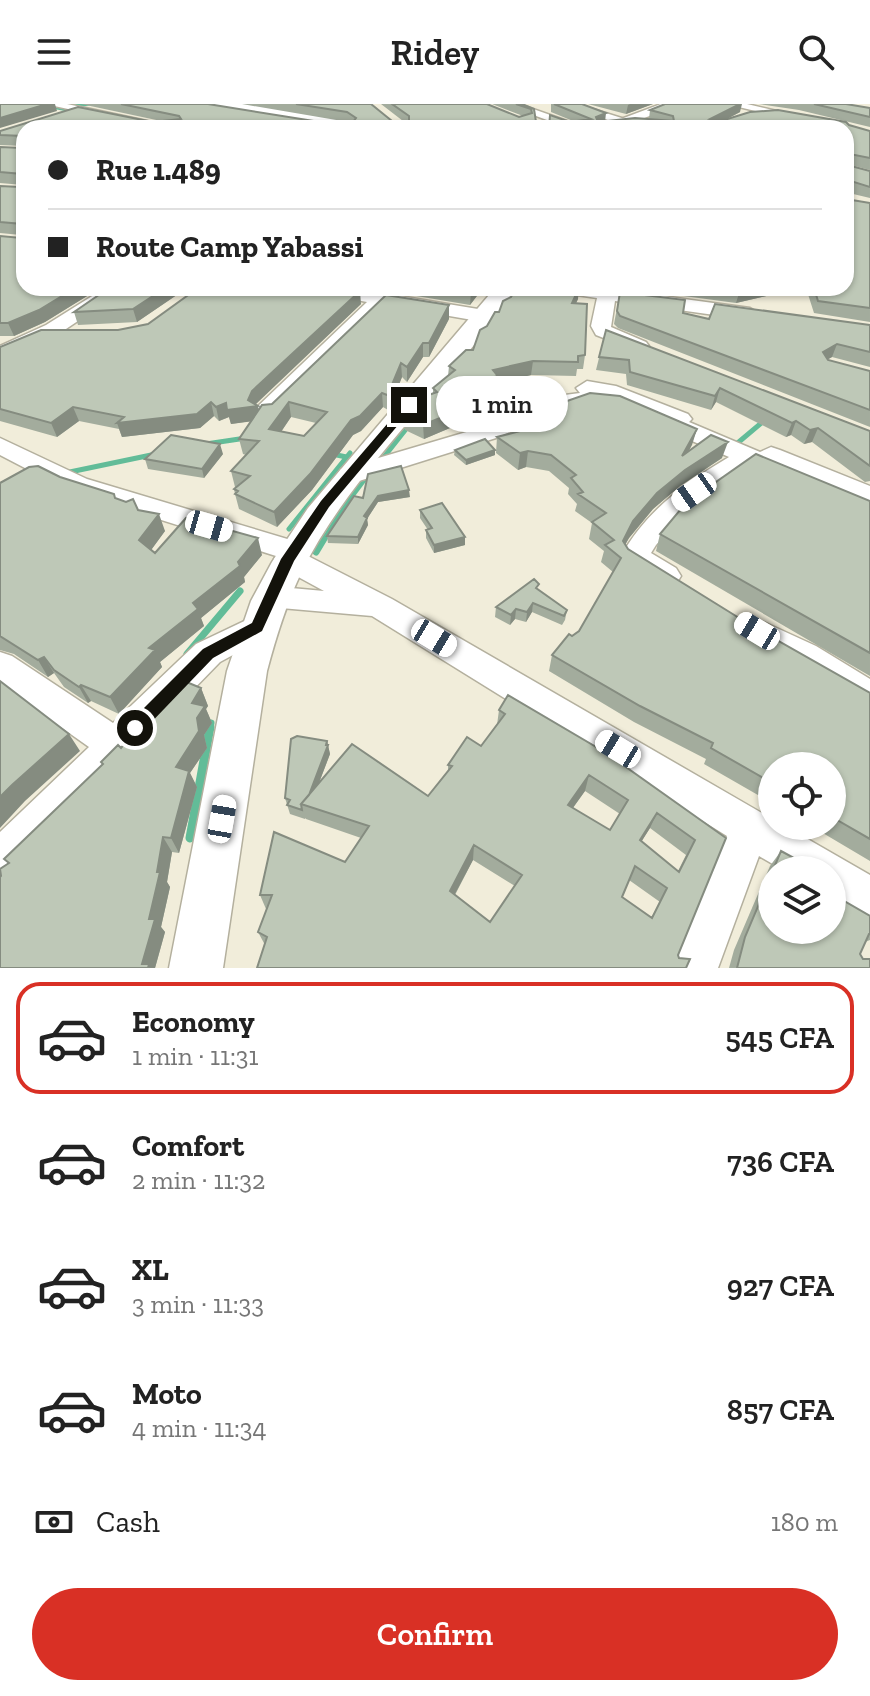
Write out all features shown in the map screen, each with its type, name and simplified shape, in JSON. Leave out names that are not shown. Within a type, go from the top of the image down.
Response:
[{"type":"main road","points":[[198,104],[304,120]]},
{"type":"main road","points":[[221,104],[310,120]]},
{"type":"main road","points":[[631,120],[669,106]]},
{"type":"main road","points":[[196,968],[247,671],[263,612],[291,555],[325,504],[500,296]]},
{"type":"street","points":[[50,104],[135,120]]},
{"type":"street","points":[[54,118],[96,104]]},
{"type":"street","points":[[646,104],[669,106]]},
{"type":"street","points":[[731,104],[806,120]]},
{"type":"street","points":[[738,119],[780,104]]},
{"type":"street","points":[[548,120],[574,105],[625,120]]},
{"type":"street","points":[[505,109],[538,120]]},
{"type":"street","points":[[0,354],[44,334],[105,296]]},
{"type":"street","points":[[364,296],[484,316]]},
{"type":"street","points":[[607,296],[601,326],[603,331],[653,352]]},
{"type":"street","points":[[614,296],[772,317]]},
{"type":"street","points":[[265,412],[381,299]]},
{"type":"street","points":[[44,334],[90,334]]},
{"type":"street","points":[[362,461],[409,450],[567,389],[590,388],[635,400],[870,496]]},
{"type":"street","points":[[362,461],[488,433],[565,401],[595,397],[623,403],[870,509]]},
{"type":"street","points":[[0,445],[78,485],[291,555],[797,856]]},
{"type":"street","points":[[694,593],[635,556],[645,536],[673,507],[749,456]]},
{"type":"street","points":[[0,860],[208,653],[263,612],[381,607]]},
{"type":"street","points":[[731,616],[804,655],[870,697]]},
{"type":"street","points":[[1,669],[117,746]]},
{"type":"street","points":[[695,968],[750,828]]},
{"type":"street","points":[[846,884],[870,899]]},
{"type":"building","points":[[0,104],[47,104],[0,118]]},
{"type":"building","points":[[121,104],[208,104],[308,120],[172,120],[181,119],[179,116]]},
{"type":"building","points":[[296,104],[371,104],[391,120],[354,120],[356,118],[347,112]]},
{"type":"building","points":[[392,104],[487,104],[519,117],[532,113],[531,109],[516,104],[534,109],[536,120],[409,120],[409,116]]},
{"type":"building","points":[[554,104],[582,104],[606,113],[596,117],[597,120],[584,120],[591,119]]},
{"type":"building","points":[[665,104],[740,104],[710,119],[716,120],[674,120],[673,116],[650,110]]},
{"type":"building","points":[[814,104],[870,108],[870,117]]},
{"type":"building","points":[[78,107],[143,120],[36,120]]},
{"type":"building","points":[[778,110],[835,120],[724,120],[750,112]]},
{"type":"building","points":[[635,118],[661,120],[616,120]]},
{"type":"building","points":[[16,126],[16,136],[0,135],[0,131]]},
{"type":"building","points":[[854,126],[870,131],[870,158],[854,155]]},
{"type":"building","points":[[0,147],[16,148],[16,173],[0,172]]},
{"type":"building","points":[[854,167],[870,171],[870,187],[854,182]]},
{"type":"building","points":[[0,186],[16,187],[16,223],[0,222]]},
{"type":"building","points":[[854,200],[870,203],[870,308],[818,301],[816,296],[854,296]]},
{"type":"building","points":[[0,236],[16,238],[16,296],[62,296],[8,323],[0,323]]},
{"type":"building","points":[[97,296],[153,296],[133,309],[74,312]]},
{"type":"building","points":[[187,296],[355,296],[252,391],[248,400],[258,406],[227,410],[226,403],[216,407],[211,402],[197,414],[117,423],[124,417],[73,407],[51,423],[0,409],[0,347],[41,330],[118,330],[148,324]]},
{"type":"building","points":[[385,296],[449,305],[429,343],[423,343],[407,367],[401,363],[387,395],[382,393],[360,416],[351,420],[310,474],[274,512],[235,494],[238,491],[234,489],[250,476],[231,471],[259,441],[239,439],[262,405],[272,404]],"holes":[[[289,402],[327,412],[304,436],[269,429]]]},
{"type":"building","points":[[575,296],[572,303],[587,304],[585,355],[578,356],[578,362],[533,361],[493,370],[498,376],[473,383],[491,397],[423,425],[405,416],[420,398],[437,392],[433,388],[455,370],[449,366],[466,350],[473,350],[480,330],[487,326],[495,312],[499,312],[503,301],[511,297]]},
{"type":"building","points":[[619,296],[652,296],[685,300],[683,313],[709,319],[715,304],[870,325],[870,352],[837,344],[823,352],[828,360],[870,371],[870,410],[620,316],[617,311]]},
{"type":"building","points":[[606,330],[870,431],[870,466],[818,428],[810,430],[796,421],[792,423],[720,388],[715,396],[630,372],[629,360],[599,357]]},
{"type":"building","points":[[590,393],[620,396],[697,429],[682,456],[711,435],[728,442],[657,493],[633,521],[623,541],[628,549],[752,626],[870,693],[870,839],[846,825],[846,752],[758,752],[758,775],[711,748],[713,743],[640,706],[552,655],[569,634],[572,636],[579,631],[621,558],[605,545],[614,540],[592,522],[606,513],[578,494],[583,492],[571,478],[576,475],[551,455],[528,451],[520,453],[497,437],[528,429],[522,421],[548,414],[544,409]]},
{"type":"building","points":[[171,435],[220,444],[202,469],[145,459]]},
{"type":"building","points":[[485,439],[495,450],[466,460],[455,450]]},
{"type":"building","points":[[756,454],[870,501],[870,653],[660,534],[686,503]]},
{"type":"building","points":[[38,466],[60,477],[114,494],[115,498],[126,502],[133,499],[138,510],[159,514],[139,540],[155,553],[186,518],[258,538],[238,562],[240,566],[193,603],[198,609],[149,648],[155,650],[110,697],[81,685],[79,687],[54,670],[44,657],[38,660],[0,636],[0,483],[29,467]]},
{"type":"building","points":[[401,466],[409,490],[378,496],[364,516],[367,518],[358,537],[327,536],[354,496],[363,498],[368,474]]},
{"type":"building","points":[[442,503],[465,537],[434,545],[426,530],[432,528],[420,510]]},
{"type":"building","points":[[534,579],[539,584],[536,588],[567,610],[564,616],[533,603],[527,612],[516,609],[511,615],[496,607]]},
{"type":"building","points":[[0,681],[69,734],[0,797]]},
{"type":"building","points":[[184,681],[201,688],[192,703],[205,706],[197,718],[199,731],[176,767],[189,771],[171,838],[163,837],[157,872],[160,872],[149,919],[155,919],[142,964],[149,964],[148,968],[0,968],[0,869],[9,863],[4,859],[103,764],[101,762],[118,745],[121,748],[157,706]]},
{"type":"building","points":[[508,695],[603,751],[607,746],[620,754],[616,760],[726,838],[678,955],[679,958],[690,959],[686,968],[257,968],[267,937],[258,932],[272,895],[260,895],[274,832],[345,862],[369,826],[301,804],[352,744],[428,796],[452,766],[448,765],[467,737],[481,746],[505,714],[499,710]],"holes":[[[589,775],[628,800],[610,830],[568,805]],[[657,813],[695,840],[679,872],[640,840]],[[474,845],[522,875],[490,922],[450,891]],[[635,866],[667,888],[652,918],[622,897]]]},
{"type":"building","points":[[297,736],[327,741],[328,745],[309,795],[301,804],[302,810],[287,805],[290,800],[285,798],[291,739]]},
{"type":"building","points":[[846,902],[870,916],[870,934],[860,954],[863,959],[870,959],[870,968],[737,968],[758,906],[758,944],[846,944]]},
{"type":"waterway","points":[[35,104],[68,110],[65,113]]},
{"type":"waterway","points":[[73,106],[90,104]]},
{"type":"waterway","points":[[734,446],[765,420]]},
{"type":"waterway","points":[[380,462],[410,424]]},
{"type":"waterway","points":[[206,444],[246,438]]},
{"type":"waterway","points":[[347,457],[350,453]]},
{"type":"waterway","points":[[65,473],[156,454]]},
{"type":"waterway","points":[[332,454],[347,457]]},
{"type":"waterway","points":[[289,529],[347,457]]},
{"type":"waterway","points":[[347,457],[356,459]]},
{"type":"waterway","points":[[343,508],[367,476]]},
{"type":"waterway","points":[[324,539],[341,512]]},
{"type":"waterway","points":[[316,552],[325,537]]},
{"type":"waterway","points":[[187,654],[240,591]]},
{"type":"waterway","points":[[210,729],[211,723]]},
{"type":"waterway","points":[[190,838],[210,727]]},
{"type":"route","points":[[135,728],[208,653],[257,627],[288,559],[325,504],[409,405]]}]
